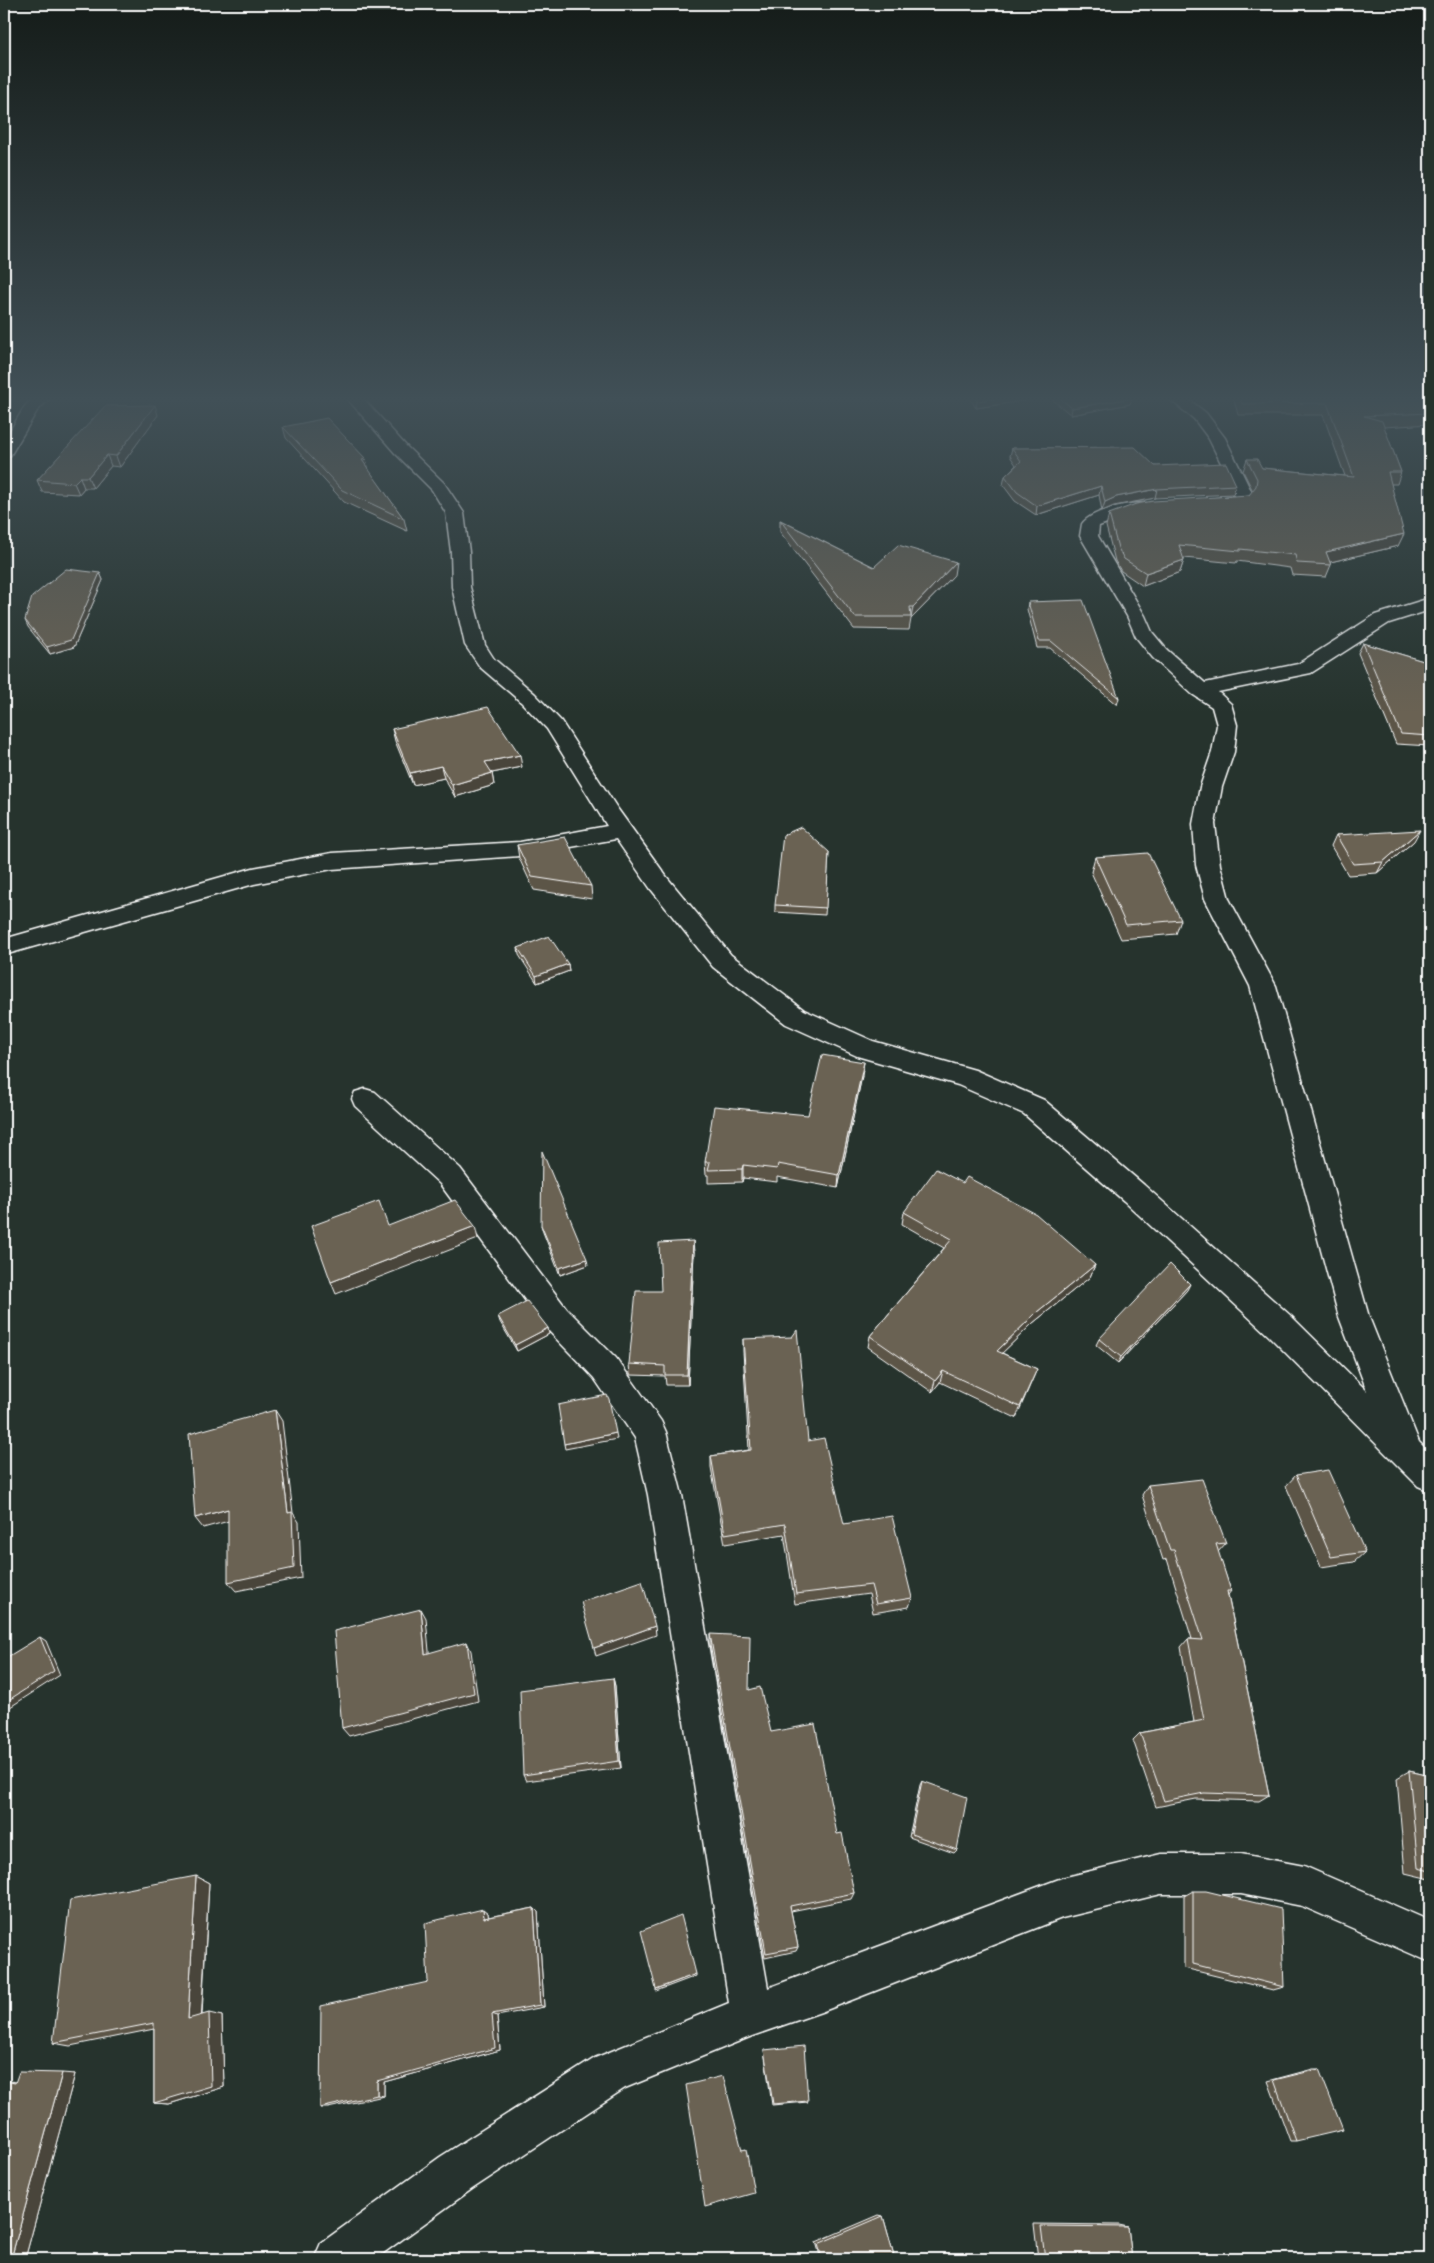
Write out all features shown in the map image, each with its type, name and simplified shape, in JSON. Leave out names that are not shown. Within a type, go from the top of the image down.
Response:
[{"type":"street","points":[[448,502],[455,513],[460,552],[461,587],[475,645],[487,663],[528,698],[554,725],[658,882],[722,961],[795,1017],[866,1049],[966,1077],[1034,1107],[1134,1193],[1280,1326],[1430,1475]]},
{"type":"street","points":[[1195,505],[1232,502]]},
{"type":"street","points":[[1167,506],[1122,511],[1103,517],[1091,524],[1089,536],[1136,616],[1143,633],[1160,654],[1200,690],[1221,704],[1227,725],[1223,752],[1211,787],[1204,824],[1208,865],[1217,899],[1263,986],[1354,1317],[1407,1452]]},
{"type":"street","points":[[1200,690],[1304,669],[1382,619],[1430,604]]},
{"type":"street","points":[[4,947],[253,876],[332,861],[520,849],[623,831]]},
{"type":"street","points":[[365,1099],[450,1176],[556,1318],[605,1368],[650,1432],[666,1495],[752,2015]]},
{"type":"street","points":[[336,2259],[456,2173],[610,2073],[752,2015],[831,1987],[1062,1898],[1161,1874],[1241,1874],[1304,1886],[1430,1942]]},
{"type":"building","points":[[367,502],[392,502],[404,519]]},
{"type":"building","points":[[1031,502],[1051,502],[1037,506]]},
{"type":"building","points":[[1150,502],[1396,502],[1404,534],[1326,552],[1331,565],[1297,563],[1295,555],[1179,545],[1184,560],[1146,573],[1124,559],[1118,548],[1109,514],[1136,504]]},
{"type":"building","points":[[780,520],[874,567],[898,545],[956,562],[913,607],[910,607],[911,617],[855,617]]},
{"type":"building","points":[[66,569],[100,573],[71,640],[47,647],[25,620],[32,597]]},
{"type":"building","points":[[1083,600],[1119,698],[1051,641],[1039,641],[1028,602]]},
{"type":"building","points":[[1363,643],[1430,663],[1430,709],[1426,708],[1430,717],[1430,736],[1401,734]]},
{"type":"building","points":[[488,707],[520,755],[485,762],[492,773],[452,785],[441,766],[410,773],[392,729]]},
{"type":"building","points":[[801,827],[829,852],[826,908],[775,905],[783,835]]},
{"type":"building","points":[[1420,830],[1383,862],[1353,864],[1336,835]]},
{"type":"building","points":[[565,837],[591,886],[532,877],[517,845]]},
{"type":"building","points":[[1148,853],[1181,920],[1126,925],[1095,857]]},
{"type":"building","points":[[549,936],[568,964],[536,976],[518,948]]},
{"type":"building","points":[[822,1055],[864,1062],[839,1175],[778,1164],[777,1169],[743,1165],[742,1169],[708,1170],[710,1162],[705,1162],[714,1106],[808,1115]]},
{"type":"building","points":[[542,1151],[587,1259],[559,1268],[541,1225]]},
{"type":"building","points":[[936,1169],[963,1183],[967,1177],[1036,1214],[1095,1265],[1037,1312],[997,1351],[1037,1369],[1020,1407],[943,1371],[935,1381],[870,1336],[952,1239],[904,1212]]},
{"type":"building","points":[[455,1200],[475,1226],[331,1282],[311,1226],[379,1201],[388,1226]]},
{"type":"building","points":[[693,1241],[687,1375],[665,1375],[665,1366],[629,1364],[636,1291],[661,1291],[659,1243]]},
{"type":"building","points":[[1170,1264],[1190,1284],[1121,1357],[1099,1339]]},
{"type":"building","points":[[527,1301],[548,1328],[515,1345],[498,1316]]},
{"type":"building","points":[[797,1330],[808,1441],[824,1438],[844,1524],[892,1516],[912,1598],[876,1604],[871,1585],[796,1594],[785,1524],[725,1534],[711,1456],[751,1450],[743,1339],[792,1337]]},
{"type":"building","points":[[607,1395],[616,1433],[564,1444],[558,1405]]},
{"type":"building","points":[[275,1410],[288,1513],[292,1512],[294,1568],[228,1582],[228,1509],[195,1518],[189,1434]]},
{"type":"building","points":[[1328,1470],[1365,1552],[1331,1557],[1296,1475]]},
{"type":"building","points":[[1202,1479],[1226,1543],[1216,1544],[1231,1591],[1227,1591],[1269,1795],[1204,1793],[1164,1801],[1140,1733],[1204,1720],[1188,1639],[1203,1640],[1174,1550],[1170,1550],[1148,1485]]},
{"type":"building","points":[[642,1581],[655,1626],[594,1648],[581,1602]]},
{"type":"building","points":[[421,1609],[425,1654],[467,1642],[474,1693],[342,1728],[334,1631]]},
{"type":"building","points":[[710,1634],[750,1636],[749,1690],[760,1687],[771,1732],[815,1724],[837,1834],[842,1833],[854,1893],[790,1906],[798,1947],[766,1953]]},
{"type":"building","points":[[40,1637],[54,1671],[4,1703],[4,1659]]},
{"type":"building","points":[[613,1678],[619,1761],[523,1775],[520,1690]]},
{"type":"building","points":[[1409,1771],[1430,1776],[1430,1871],[1418,1868]]},
{"type":"building","points":[[922,1781],[967,1797],[957,1850],[911,1834]]},
{"type":"building","points":[[196,1876],[188,2019],[209,2013],[211,2086],[154,2103],[154,2023],[53,2043],[70,1900]]},
{"type":"building","points":[[1193,1891],[1206,1891],[1281,1909],[1284,1987],[1193,1964]]},
{"type":"building","points":[[534,1908],[540,2005],[492,2014],[495,2048],[377,2081],[377,2095],[320,2108],[321,2006],[428,1982],[425,1923],[483,1909],[484,1918]]},
{"type":"building","points":[[681,1915],[696,1974],[656,1989],[641,1931]]},
{"type":"building","points":[[804,2046],[808,2101],[773,2104],[764,2050]]},
{"type":"building","points":[[1319,2069],[1343,2130],[1296,2141],[1274,2080]]},
{"type":"building","points":[[19,2072],[62,2073],[11,2259],[4,2259],[4,2081],[15,2083]]},
{"type":"building","points":[[723,2076],[742,2150],[746,2149],[754,2193],[705,2207],[686,2085]]},
{"type":"building","points":[[883,2216],[895,2259],[822,2259],[818,2244]]},
{"type":"building","points":[[1041,2226],[1128,2227],[1132,2259],[1045,2259]]}]
